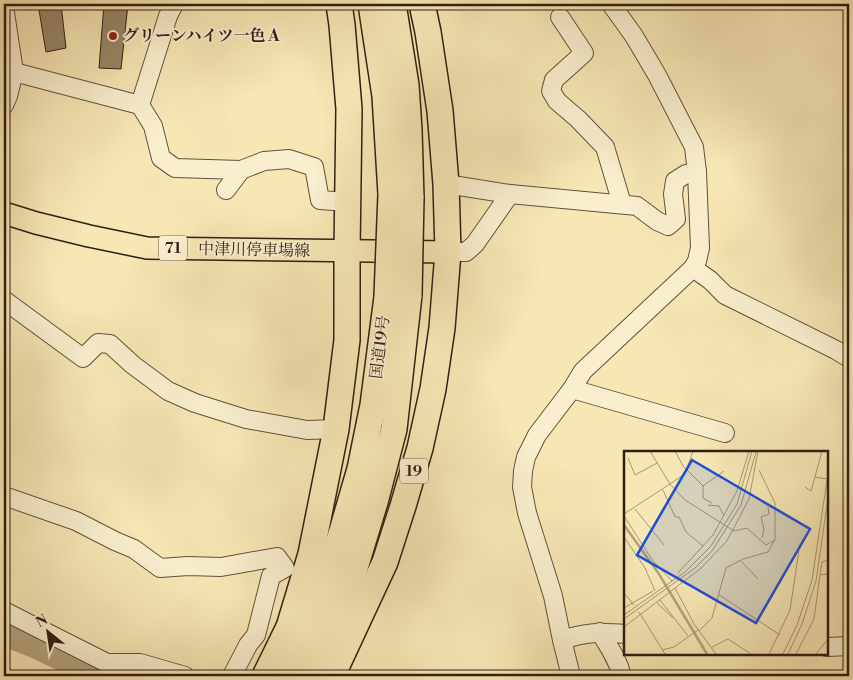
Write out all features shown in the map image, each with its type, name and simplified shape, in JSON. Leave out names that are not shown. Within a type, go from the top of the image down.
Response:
[{"type":"highway","points":[[266,676],[289,627],[311,554],[336,429],[347,340],[349,109],[339,4]]},
{"type":"highway","name":"国道19号","points":[[371,4],[401,196]]},
{"type":"highway","name":"国道19号","points":[[308,676],[354,571],[375,502],[394,429],[401,196],[409,130],[406,84],[393,4]]},
{"type":"highway","name":"19","points":[[332,676],[385,562],[403,506],[420,448],[433,389],[442,328],[448,252],[446,184],[440,111],[422,4]]},
{"type":"highway","name":"国道19号","points":[[285,676],[313,621],[342,531],[360,469],[398,296]]},
{"type":"main road","name":"中津川停車場線","points":[[4,213],[89,236],[147,248],[448,252]]},
{"type":"street","points":[[140,105],[168,16],[174,4]]},
{"type":"street","points":[[572,676],[553,596],[527,513],[522,487],[526,457],[536,435],[572,389],[583,371],[693,268],[700,248],[697,172],[694,147],[658,75],[634,36],[611,4]]},
{"type":"street","points":[[4,6],[9,70],[8,96],[4,105]]},
{"type":"street","points":[[560,17],[584,53],[554,80],[551,91],[557,101],[578,119],[605,147],[622,204]]},
{"type":"street","points":[[9,70],[140,105],[153,126],[161,158],[176,168],[241,170],[264,161],[289,159],[314,167],[320,200],[348,202]]},
{"type":"street","points":[[226,190],[241,170]]},
{"type":"street","points":[[446,184],[510,194],[637,206],[657,221],[668,226],[676,220],[675,182],[686,174],[697,172]]},
{"type":"street","points":[[448,252],[466,252],[475,244],[510,194]]},
{"type":"street","points":[[693,268],[725,294],[849,358]]},
{"type":"street","points":[[4,300],[83,358],[98,344],[110,344],[168,391],[195,403],[246,420],[307,430],[336,429]]},
{"type":"street","points":[[572,389],[725,433]]},
{"type":"street","points":[[4,496],[76,521],[134,549],[160,568],[188,566],[221,567],[277,557],[285,568],[271,576],[256,635],[248,645],[232,676]]},
{"type":"street","points":[[4,611],[107,662],[140,663],[185,676]]},
{"type":"street","points":[[600,632],[615,655],[622,676]]},
{"type":"street","points":[[562,640],[586,633],[624,634]]},
{"type":"street","points":[[828,647],[849,646]]},
{"type":"path","points":[[847,55],[849,71]]},
{"type":"building","points":[[38,4],[61,4],[66,48],[46,52]]},
{"type":"building","name":"グリーンハイツ一色 A","points":[[104,4],[128,4],[121,69],[99,68]]},
{"type":"waterway","points":[[4,631],[35,643],[104,676]]},
{"type":"place","name":"グリーンハイツ一色 A","points":[[113,36]]}]
